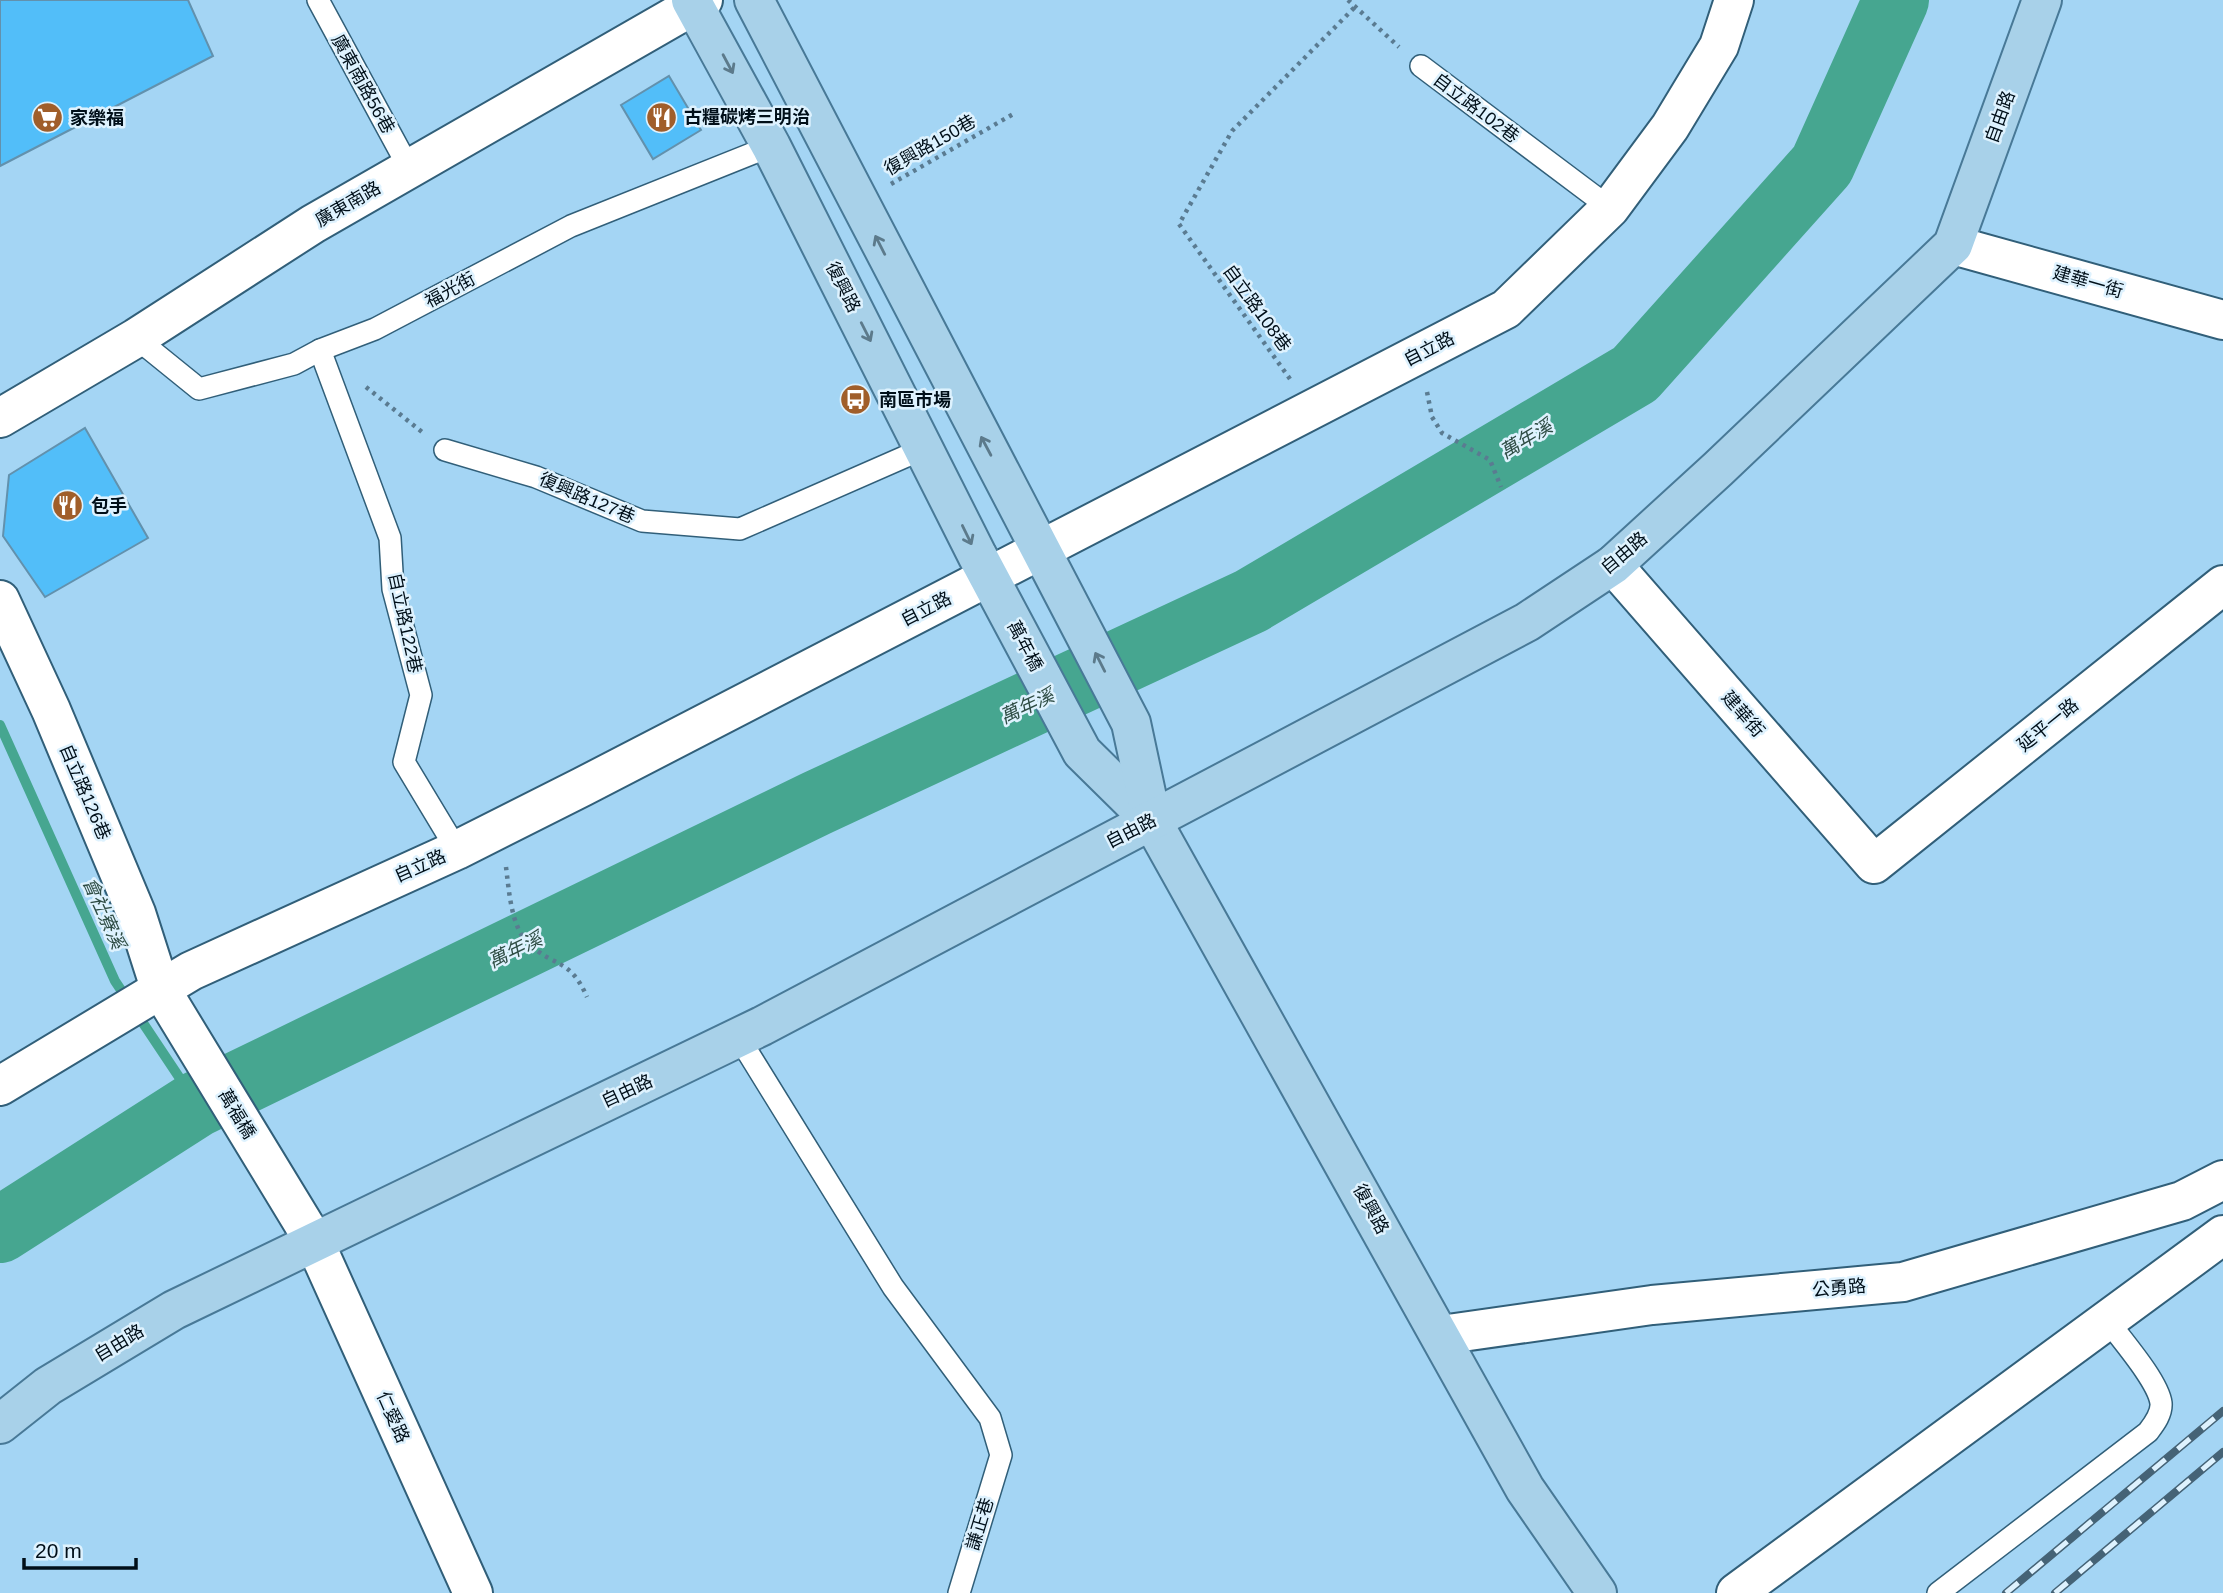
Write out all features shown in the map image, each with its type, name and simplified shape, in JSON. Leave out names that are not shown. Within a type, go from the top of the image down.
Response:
[{"type":"main road","points":[[754,0],[1042,550]]},
{"type":"main road","name":"自由路","points":[[0,1424],[48,1386],[174,1310],[739,1038],[1527,622],[1613,565],[1718,470],[1953,245],[2042,0]]},
{"type":"main road","name":"復興路","points":[[696,2],[989,577]]},
{"type":"main road","name":"復興路","points":[[1042,550],[1131,723],[1152,821]]},
{"type":"main road","name":"萬年橋","points":[[989,577],[1082,752]]},
{"type":"main road","name":"復興路","points":[[1082,752],[1152,821],[1525,1489],[1597,1593]]},
{"type":"street","name":"自立路","points":[[0,1086],[176,979],[457,850],[1506,309],[1610,208],[1670,127],[1719,46],[1734,0]]},
{"type":"street","name":"廣東南路","points":[[0,418],[136,338],[313,224],[696,2]]},
{"type":"street","name":"建華一街","points":[[1953,245],[2223,320]]},
{"type":"street","name":"建華街","points":[[1613,565],[1874,864]]},
{"type":"street","name":"延平一路","points":[[1874,864],[2223,585]]},
{"type":"street","name":"自立路126巷","points":[[0,600],[51,710],[136,913],[176,979]]},
{"type":"street","name":"萬福橋","points":[[176,979],[314,1241]]},
{"type":"street","name":"公勇路","points":[[1441,1335],[1652,1305],[1903,1282],[2182,1201],[2223,1180]]},
{"type":"street","points":[[1736,1593],[2223,1235]]},
{"type":"street","name":"仁愛路","points":[[314,1241],[473,1593]]},
{"type":"lane","name":"廣東南路56巷","points":[[317,0],[409,168]]},
{"type":"lane","name":"自立路102巷","points":[[1421,66],[1610,208]]},
{"type":"lane","name":"福光街","points":[[136,338],[199,389],[294,364],[320,349],[375,329],[571,226],[771,146]]},
{"type":"lane","name":"自立路122巷","points":[[320,349],[390,538],[393,589],[421,695],[404,762],[457,850]]},
{"type":"lane","name":"復興路127巷","points":[[445,450],[536,477],[642,521],[740,529],[925,448]]},
{"type":"lane","name":"謙正巷","points":[[739,1038],[893,1287],[990,1418],[1001,1455],[959,1593]]},
{"type":"lane","points":[[1938,1593],[2148,1433],[2158,1419],[2161,1402],[2151,1382],[2107,1320]]},
{"type":"path","name":"自立路102巷","points":[[1348,0],[1421,66]]},
{"type":"path","name":"自立路108巷","points":[[1311,408],[1179,223],[1232,131],[1354,7]]},
{"type":"path","name":"復興路150巷","points":[[858,203],[1015,113]]},
{"type":"path","points":[[320,349],[445,450]]},
{"type":"path","points":[[1427,396],[1432,417],[1442,433],[1490,460],[1501,487]]},
{"type":"path","points":[[507,870],[518,928],[528,944],[578,976],[587,998]]},
{"type":"building","name":"家樂福","points":[[0,0],[188,0],[213,56],[0,166]]},
{"type":"building","name":"古糧碳烤三明治","points":[[669,76],[701,130],[653,159],[621,105]]},
{"type":"building","name":"包手","points":[[85,428],[148,538],[45,597],[3,536],[9,475]]},
{"type":"waterway","name":"萬年溪","points":[[0,1230],[197,1104],[817,803],[1251,601],[1635,374],[1822,165],[1896,0]]},
{"type":"waterway","name":"會社寮溪","points":[[0,725],[115,981],[197,1104]]},
{"type":"railway","points":[[2006,1593],[2223,1411]]},
{"type":"railway","points":[[2055,1593],[2223,1452]]},
{"type":"place","name":"古糧碳烤三明治","points":[[661,117]]},
{"type":"place","name":"家樂福","points":[[47,118]]},
{"type":"place","name":"南區市場","points":[[856,400]]},
{"type":"place","name":"包手","points":[[68,506]]}]
